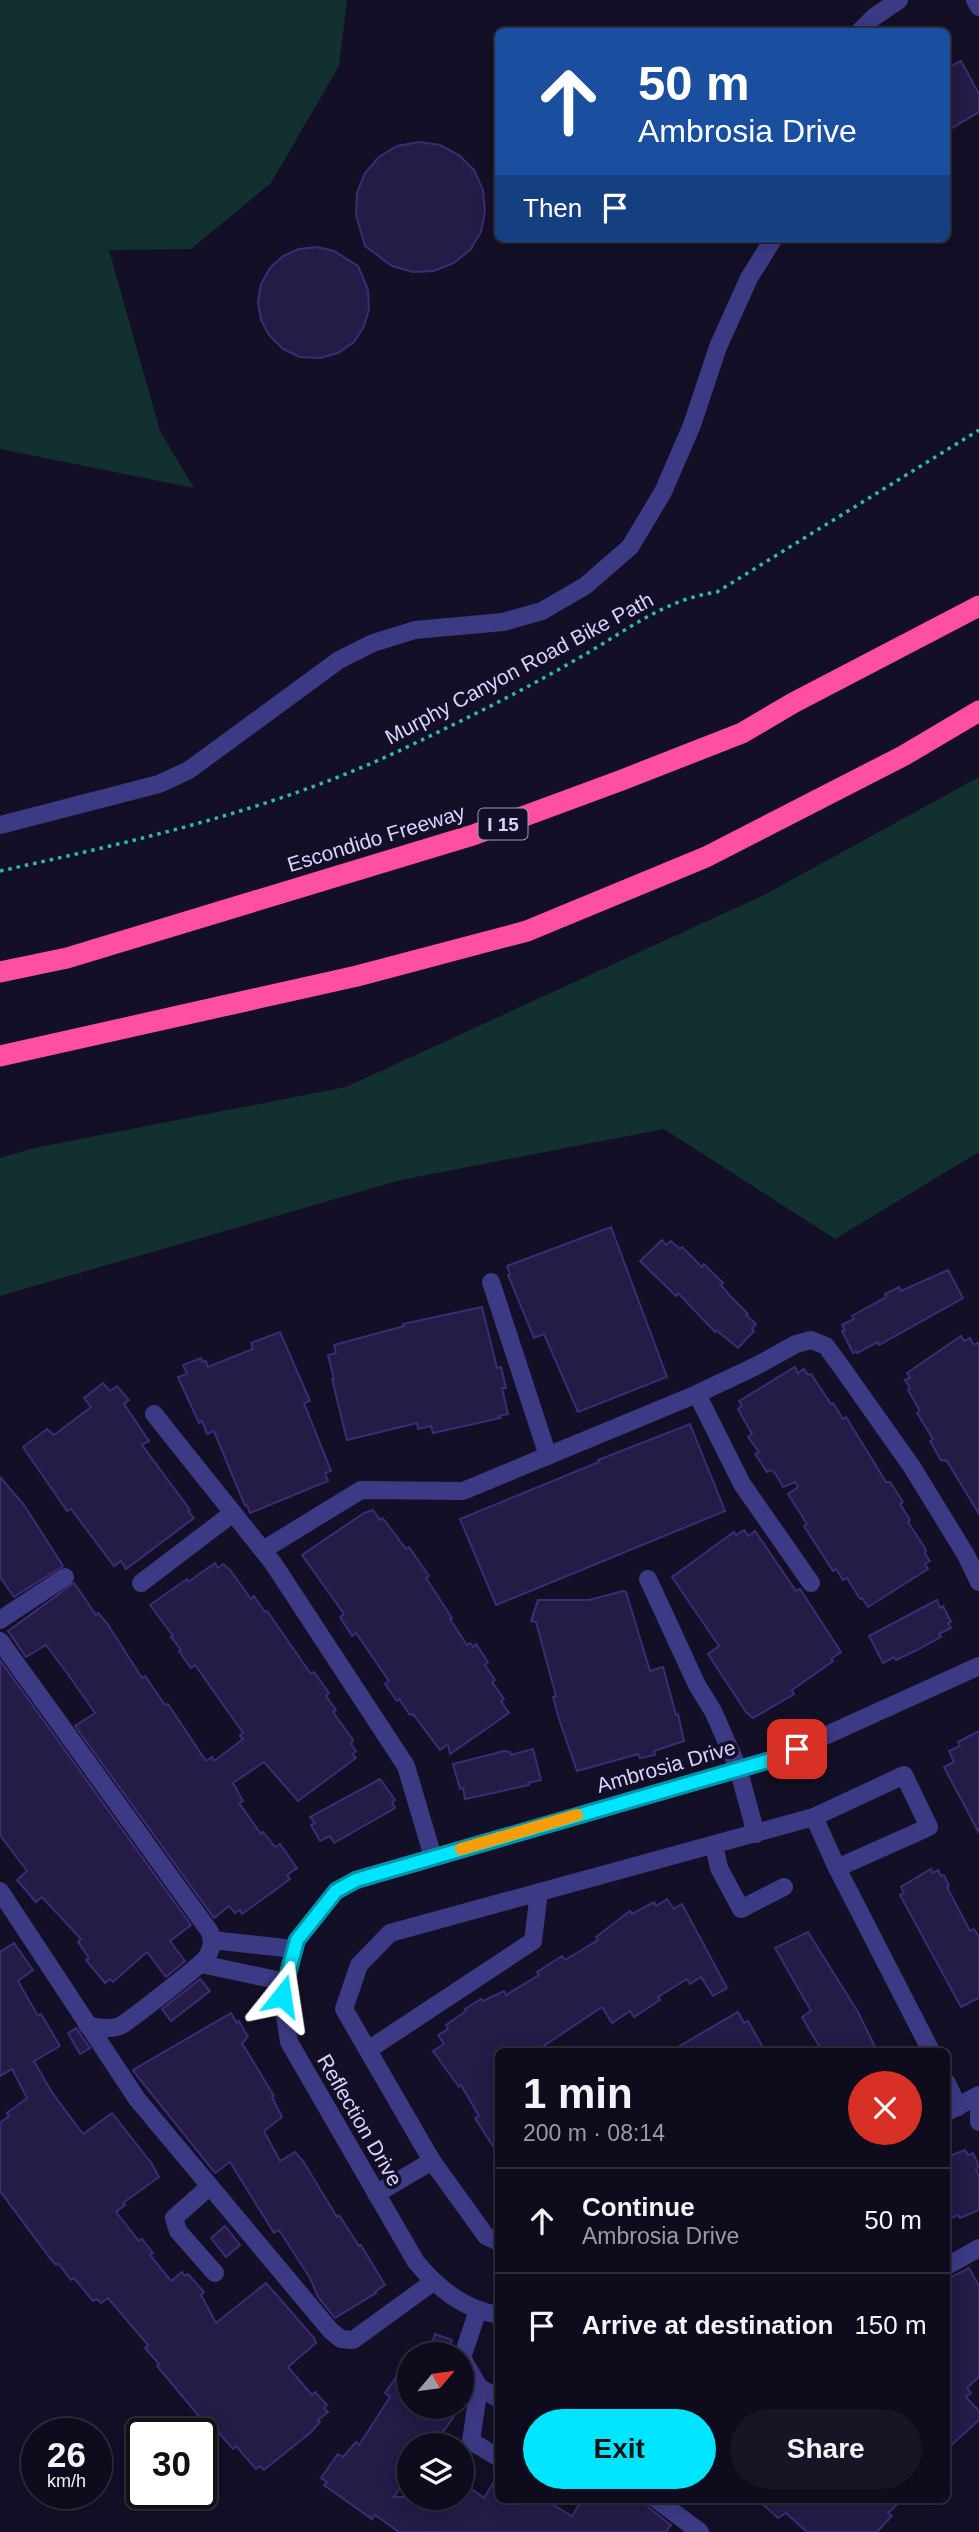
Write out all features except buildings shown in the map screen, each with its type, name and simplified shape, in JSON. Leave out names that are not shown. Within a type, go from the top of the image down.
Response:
[{"type":"highway","name":"Escondido Freeway","points":[[0,972],[67,958],[473,835],[622,780],[742,733],[793,703],[979,606]]},
{"type":"highway","points":[[0,1056],[357,976],[527,930],[706,857],[903,756],[979,711]]},
{"type":"street","points":[[863,28],[898,0]]},
{"type":"street","points":[[975,0],[979,7]]},
{"type":"street","points":[[0,825],[159,784],[189,771],[339,660],[373,643],[415,631],[503,622],[542,611],[586,586],[630,547],[663,492],[692,425],[718,347],[750,278],[772,242]]},
{"type":"street","points":[[491,1282],[548,1456]]},
{"type":"street","points":[[262,1550],[361,1490],[463,1491],[696,1394],[796,1344],[811,1340],[825,1346],[912,1468],[966,1555],[979,1582]]},
{"type":"street","points":[[696,1394],[742,1484],[811,1583]]},
{"type":"street","points":[[155,1414],[262,1550],[406,1766],[433,1857]]},
{"type":"street","points":[[141,1583],[233,1513]]},
{"type":"street","points":[[0,1620],[65,1577]]},
{"type":"street","points":[[648,1578],[738,1768],[756,1834]]},
{"type":"street","points":[[0,1641],[210,1932],[212,1940],[212,1947],[201,1964],[120,2026],[99,2029],[88,2025]]},
{"type":"street","name":"Ambrosia Drive","points":[[356,1880],[774,1759],[979,1666]]},
{"type":"street","points":[[495,2240],[486,2236],[432,2161],[344,2010],[359,1965],[390,1933],[814,1817],[904,1775],[929,1827],[837,1868]]},
{"type":"street","points":[[814,1817],[837,1868],[929,2048]]},
{"type":"street","points":[[714,1845],[719,1868],[741,1909],[784,1887]]},
{"type":"street","name":"Reflection Drive","points":[[356,1880],[336,1891],[297,1940],[282,1996],[289,2042],[416,2262],[433,2282],[458,2301],[495,2314]]},
{"type":"street","points":[[0,1891],[137,2099],[331,2331],[341,2339],[353,2340],[433,2282]]},
{"type":"street","points":[[368,2050],[533,1941],[539,1892]]},
{"type":"street","points":[[212,1940],[294,1949]]},
{"type":"street","points":[[201,1964],[286,1982]]},
{"type":"street","points":[[953,2109],[979,2095]]},
{"type":"street","points":[[979,2112],[979,2122]]},
{"type":"street","points":[[376,2194],[432,2161]]},
{"type":"street","points":[[209,2186],[174,2218],[178,2231],[215,2273]]},
{"type":"street","points":[[950,2264],[979,2248]]},
{"type":"street","points":[[478,2309],[462,2358],[479,2387],[495,2397]]},
{"type":"street","points":[[479,2387],[471,2441],[495,2456]]},
{"type":"street","points":[[661,2503],[700,2532]]},
{"type":"path","name":"Murphy Canyon Road Bike Path","points":[[0,871],[80,854],[220,817],[343,775],[403,749],[584,655],[645,616],[696,594],[717,592],[979,430]]},
{"type":"green space","points":[[0,0],[347,0],[339,66],[271,183],[191,249],[109,250],[160,431],[194,488],[0,449]]},
{"type":"green space","points":[[979,777],[979,1152],[835,1239],[664,1129],[401,1180],[0,1296],[0,1158],[34,1148],[346,1087],[764,895]]},
{"type":"slow traffic","points":[[461,1849],[577,1815]]},
{"type":"route","points":[[282,1996],[297,1940],[336,1891],[356,1880],[774,1759],[797,1749]]}]
